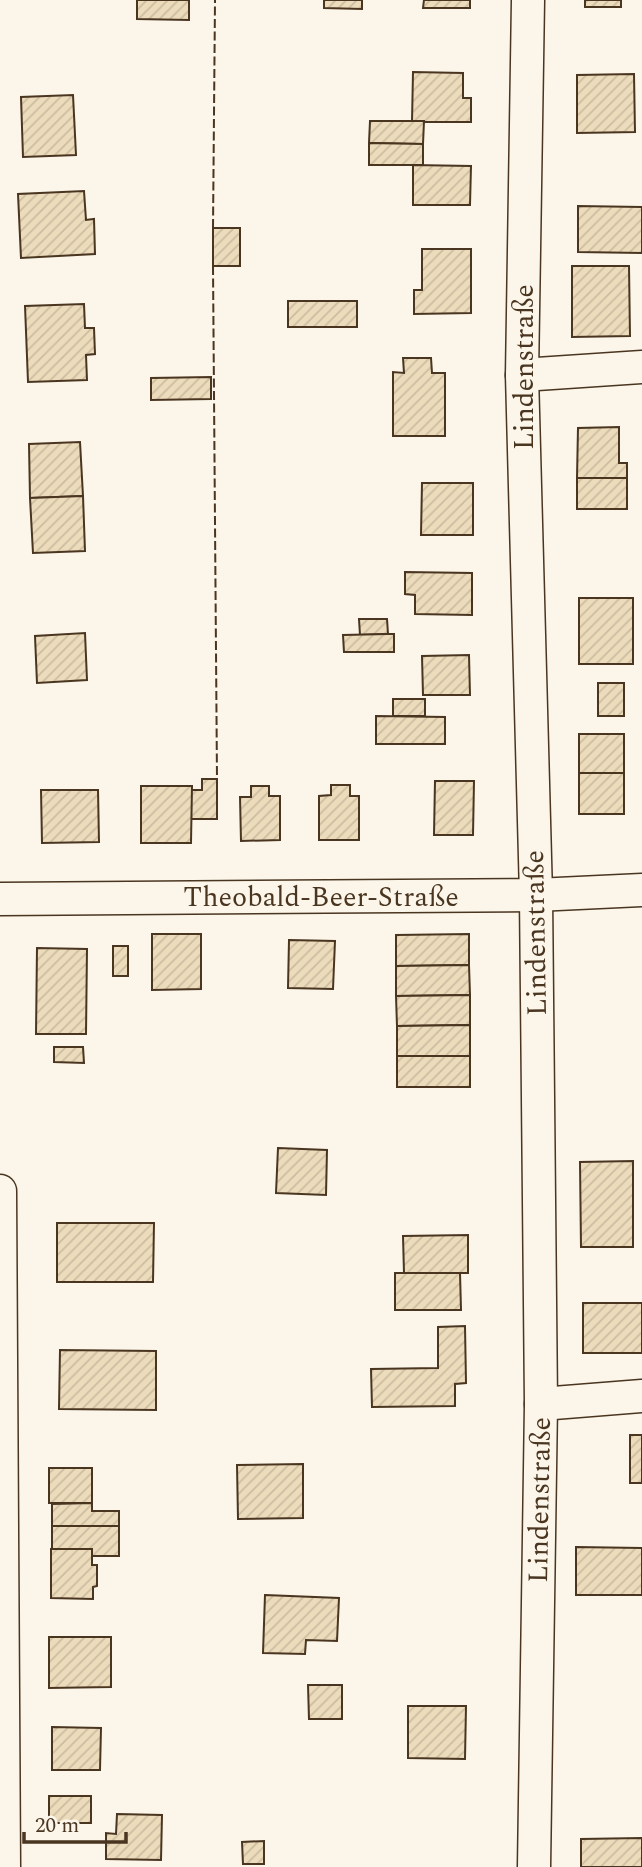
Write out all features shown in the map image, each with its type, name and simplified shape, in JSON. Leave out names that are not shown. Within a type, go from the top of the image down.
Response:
[{"type":"street","name":"Lindenstraße","points":[[528,0],[522,375],[536,895],[541,1404],[534,1867]]},
{"type":"street","points":[[522,375],[642,367]]},
{"type":"street","name":"Theobald-Beer-Straße","points":[[0,899],[536,895],[642,890]]},
{"type":"street","points":[[0,1191],[4,1867]]},
{"type":"street","points":[[541,1404],[642,1396]]},
{"type":"building","points":[[137,0],[189,0],[189,20],[137,19]]},
{"type":"building","points":[[324,0],[362,0],[362,9],[324,8]]},
{"type":"building","points":[[424,0],[470,0],[470,8],[423,8]]},
{"type":"building","points":[[585,0],[621,0],[621,7],[585,7]]},
{"type":"building","points":[[413,72],[463,73],[463,98],[471,98],[471,122],[412,122]]},
{"type":"building","points":[[634,74],[635,132],[577,133],[577,75]]},
{"type":"building","points":[[73,95],[76,155],[23,157],[21,97]]},
{"type":"building","points":[[370,121],[424,121],[423,144],[369,143]]},
{"type":"building","points":[[369,143],[423,144],[423,165],[369,165]]},
{"type":"building","points":[[413,165],[471,166],[470,205],[413,205]]},
{"type":"building","points":[[84,191],[86,220],[94,219],[95,254],[21,258],[18,194]]},
{"type":"building","points":[[578,206],[642,207],[642,253],[578,252]]},
{"type":"building","points":[[213,228],[240,228],[240,266],[213,266]]},
{"type":"building","points":[[422,249],[471,249],[471,313],[414,314],[414,290],[422,290]]},
{"type":"building","points":[[572,266],[629,266],[630,336],[572,337]]},
{"type":"building","points":[[288,301],[357,301],[357,327],[288,327]]},
{"type":"building","points":[[84,304],[85,328],[94,328],[95,354],[86,355],[87,380],[28,382],[25,306]]},
{"type":"building","points":[[403,358],[431,358],[432,373],[445,373],[445,436],[393,436],[393,372],[404,373]]},
{"type":"building","points":[[211,377],[211,399],[151,400],[151,378]]},
{"type":"building","points":[[619,427],[619,463],[627,463],[627,478],[577,478],[578,428]]},
{"type":"building","points":[[80,442],[83,496],[30,498],[29,444]]},
{"type":"building","points":[[577,478],[627,478],[627,509],[577,509]]},
{"type":"building","points":[[422,483],[473,483],[473,535],[421,535]]},
{"type":"building","points":[[83,496],[85,551],[33,553],[30,498]]},
{"type":"building","points":[[405,572],[472,573],[472,615],[415,614],[415,595],[405,594]]},
{"type":"building","points":[[579,598],[633,598],[633,664],[579,664]]},
{"type":"building","points":[[359,619],[387,619],[388,634],[360,635]]},
{"type":"building","points":[[85,633],[87,680],[37,683],[35,636]]},
{"type":"building","points":[[394,634],[394,652],[344,652],[343,635]]},
{"type":"building","points":[[469,655],[470,695],[423,695],[422,656]]},
{"type":"building","points":[[598,683],[624,683],[624,716],[598,716]]},
{"type":"building","points":[[393,699],[425,699],[425,716],[393,716]]},
{"type":"building","points":[[376,716],[445,717],[445,744],[376,744]]},
{"type":"building","points":[[579,734],[624,734],[624,773],[579,773]]},
{"type":"building","points":[[579,773],[624,773],[624,814],[579,814]]},
{"type":"building","points":[[202,779],[217,779],[217,819],[191,819],[191,790],[202,790]]},
{"type":"building","points":[[435,781],[474,781],[473,835],[434,835]]},
{"type":"building","points":[[331,785],[350,785],[350,796],[359,796],[359,840],[319,840],[319,796],[331,795]]},
{"type":"building","points":[[141,786],[192,786],[191,843],[141,843]]},
{"type":"building","points":[[251,786],[269,786],[269,796],[280,796],[280,840],[241,841],[240,797],[251,797]]},
{"type":"building","points":[[41,790],[98,790],[99,842],[42,843]]},
{"type":"building","points":[[152,934],[201,934],[201,989],[152,990]]},
{"type":"building","points":[[469,934],[469,965],[396,966],[396,935]]},
{"type":"building","points":[[289,940],[335,941],[333,989],[288,988]]},
{"type":"building","points":[[113,946],[128,946],[128,976],[113,976]]},
{"type":"building","points":[[37,948],[87,949],[86,1034],[36,1034]]},
{"type":"building","points":[[469,965],[470,995],[396,996],[396,966]]},
{"type":"building","points":[[470,995],[470,1025],[397,1026],[396,996]]},
{"type":"building","points":[[470,1025],[470,1056],[397,1056],[397,1026]]},
{"type":"building","points":[[54,1047],[83,1047],[84,1063],[54,1062]]},
{"type":"building","points":[[397,1056],[470,1056],[470,1087],[397,1087]]},
{"type":"building","points":[[278,1148],[327,1150],[326,1195],[276,1193]]},
{"type":"building","points":[[633,1161],[633,1247],[581,1247],[580,1162]]},
{"type":"building","points":[[57,1223],[154,1223],[153,1282],[57,1282]]},
{"type":"building","points":[[468,1235],[468,1273],[404,1273],[403,1236]]},
{"type":"building","points":[[395,1273],[460,1273],[461,1310],[395,1310]]},
{"type":"building","points":[[583,1303],[642,1303],[642,1353],[583,1353]]},
{"type":"building","points":[[465,1326],[466,1383],[455,1384],[455,1406],[372,1407],[371,1369],[438,1368],[438,1327]]},
{"type":"building","points":[[60,1350],[156,1351],[156,1410],[59,1409]]},
{"type":"building","points":[[630,1435],[642,1435],[642,1483],[630,1483]]},
{"type":"building","points":[[303,1464],[303,1518],[238,1519],[237,1465]]},
{"type":"building","points":[[49,1468],[92,1468],[92,1503],[49,1503]]},
{"type":"building","points":[[92,1503],[92,1511],[119,1511],[119,1526],[52,1526],[52,1504]]},
{"type":"building","points":[[52,1526],[119,1526],[119,1556],[92,1556],[92,1549],[52,1549]]},
{"type":"building","points":[[576,1547],[642,1548],[642,1595],[576,1595]]},
{"type":"building","points":[[51,1549],[92,1549],[92,1565],[97,1565],[97,1586],[93,1587],[93,1599],[51,1598]]},
{"type":"building","points":[[265,1595],[339,1598],[337,1641],[306,1640],[305,1654],[263,1653]]},
{"type":"building","points":[[49,1637],[111,1637],[111,1687],[49,1688]]},
{"type":"building","points":[[308,1685],[342,1685],[342,1719],[309,1719]]},
{"type":"building","points":[[408,1706],[466,1706],[465,1759],[408,1758]]},
{"type":"building","points":[[52,1727],[101,1728],[100,1770],[52,1770]]},
{"type":"building","points":[[49,1796],[91,1796],[91,1823],[49,1823]]},
{"type":"building","points":[[117,1814],[162,1815],[161,1860],[106,1859],[106,1833],[116,1834]]},
{"type":"building","points":[[642,1838],[642,1867],[581,1867],[581,1839]]},
{"type":"building","points":[[264,1841],[264,1864],[243,1864],[242,1842]]},
{"type":"fence","points":[[213,228],[215,0]]},
{"type":"fence","points":[[213,266],[217,779]]}]
